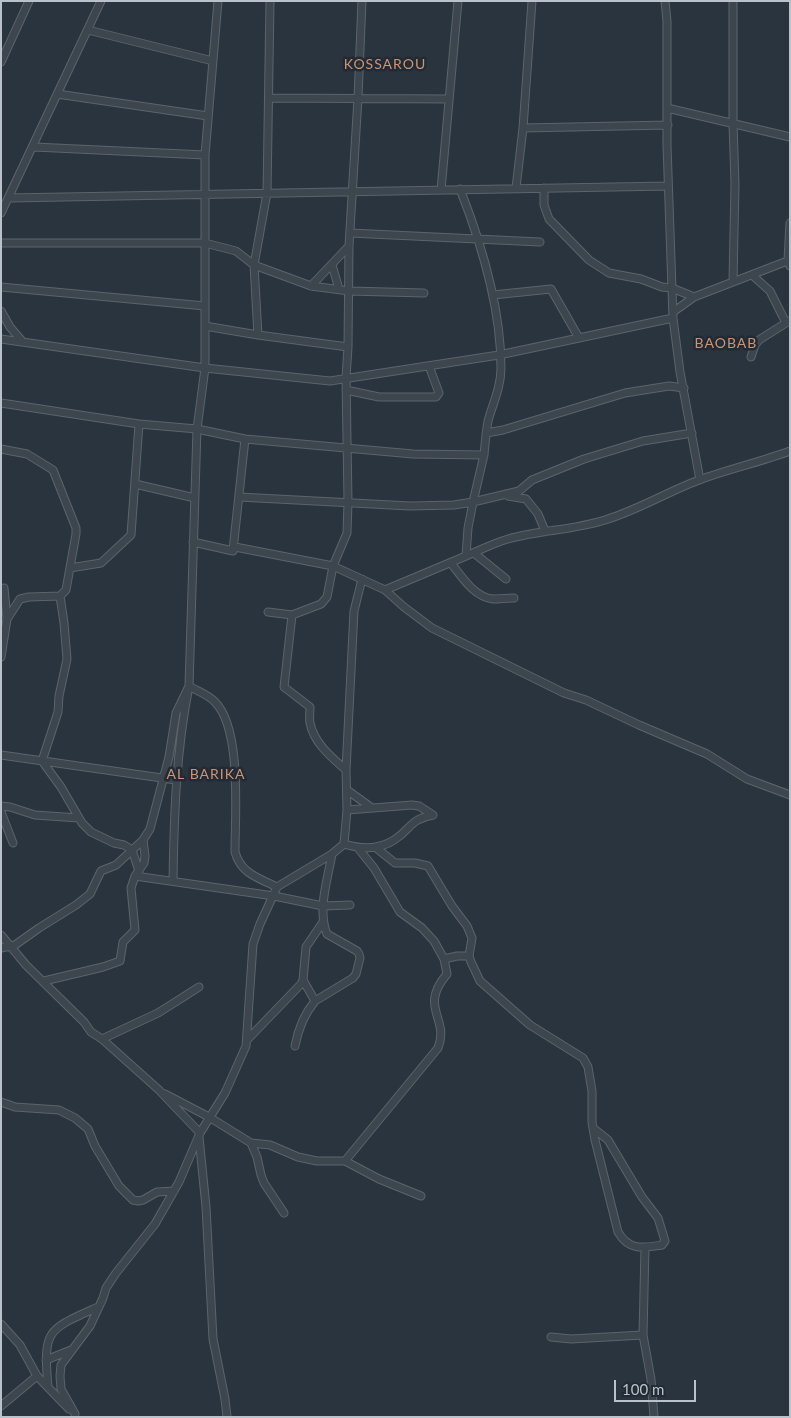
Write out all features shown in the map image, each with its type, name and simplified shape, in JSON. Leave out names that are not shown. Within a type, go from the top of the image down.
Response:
[{"type":"street","points":[[1,62],[29,1]]},
{"type":"street","points":[[1,214],[101,1]]},
{"type":"street","points":[[173,881],[176,780],[182,720],[189,686],[197,429],[205,368],[205,155],[218,1]]},
{"type":"street","points":[[258,335],[254,265],[267,193],[270,1]]},
{"type":"street","points":[[268,612],[292,615],[321,604],[327,597],[333,566],[345,541],[348,502],[346,378],[349,246],[362,1]]},
{"type":"street","points":[[441,190],[458,1]]},
{"type":"street","points":[[516,188],[523,128],[532,1]]},
{"type":"street","points":[[665,1],[667,21],[668,186],[673,315],[680,372],[700,480]]},
{"type":"street","points":[[733,1],[733,123],[736,184],[733,282]]},
{"type":"street","points":[[88,30],[213,60]]},
{"type":"street","points":[[57,94],[208,116]]},
{"type":"street","points":[[269,98],[449,99]]},
{"type":"street","points":[[667,108],[790,137]]},
{"type":"street","points":[[523,128],[668,125]]},
{"type":"street","points":[[34,146],[205,155]]},
{"type":"street","points":[[9,198],[668,186]]},
{"type":"street","points":[[544,188],[544,205],[549,219],[589,260],[609,273],[641,279],[662,287],[672,288],[694,298]]},
{"type":"street","points":[[460,190],[478,239],[493,295],[501,368],[499,384],[486,433],[484,455],[468,528],[466,556]]},
{"type":"street","points":[[1,339],[205,368],[330,381],[500,355],[673,315],[694,298],[789,262],[790,223]]},
{"type":"street","points":[[350,233],[540,242]]},
{"type":"street","points":[[1,243],[205,243],[240,254],[254,265],[311,286],[349,291],[424,293]]},
{"type":"street","points":[[311,286],[349,246]]},
{"type":"street","points":[[240,254],[256,251]]},
{"type":"street","points":[[332,265],[339,290]]},
{"type":"street","points":[[751,357],[759,340],[788,322],[770,291],[752,275]]},
{"type":"street","points":[[1,287],[205,306]]},
{"type":"street","points":[[493,295],[551,289],[579,338]]},
{"type":"street","points":[[1,311],[10,327],[22,341]]},
{"type":"street","points":[[205,326],[348,348]]},
{"type":"street","points":[[10,327],[11,340]]},
{"type":"street","points":[[346,390],[379,397],[436,397],[439,394],[429,366]]},
{"type":"street","points":[[669,386],[680,372]]},
{"type":"street","points":[[486,433],[503,430],[625,393],[669,386],[684,388]]},
{"type":"street","points":[[1,403],[139,424],[197,429],[245,439],[413,454],[484,455]]},
{"type":"street","points":[[70,568],[101,564],[128,539],[132,531],[139,424]]},
{"type":"street","points":[[239,497],[432,506],[473,502],[519,491],[532,480],[584,459],[643,441],[692,433]]},
{"type":"street","points":[[233,551],[245,439]]},
{"type":"street","points":[[1,449],[27,454],[49,466],[56,475],[76,528],[66,590],[60,596],[37,596],[20,599],[7,619]]},
{"type":"street","points":[[385,590],[507,539],[582,526],[620,515],[700,480],[790,451]]},
{"type":"street","points":[[136,484],[195,498]]},
{"type":"street","points":[[502,495],[526,500],[538,514],[545,531]]},
{"type":"street","points":[[193,542],[233,551]]},
{"type":"street","points":[[233,551],[235,547],[333,566],[385,590],[432,628],[564,693],[586,700],[707,754],[747,779],[790,795]]},
{"type":"street","points":[[474,553],[506,578]]},
{"type":"street","points":[[451,563],[470,586],[485,596],[494,599],[514,598]]},
{"type":"street","points":[[76,1415],[61,1389],[61,1365],[70,1350],[90,1326],[106,1288],[116,1273],[156,1224],[174,1191],[199,1134],[225,1093],[247,1040],[253,944],[277,887],[332,854],[344,844],[347,810],[346,770],[354,611],[362,579]]},
{"type":"street","points":[[1,657],[7,619],[4,588]]},
{"type":"street","points":[[42,761],[58,712],[59,696],[67,659],[60,596]]},
{"type":"street","points":[[292,615],[284,688],[310,707],[309,721],[317,740],[330,756],[346,770]]},
{"type":"street","points":[[1,948],[10,947],[85,898],[90,894],[101,871],[116,865],[143,840],[150,829],[164,778],[176,713],[189,686]]},
{"type":"street","points":[[189,686],[214,700],[222,710],[233,744],[235,852],[237,860],[245,870],[277,887]]},
{"type":"street","points":[[1,755],[176,780]]},
{"type":"street","points":[[42,761],[61,787],[78,818],[91,832],[132,850],[137,873]]},
{"type":"street","points":[[347,790],[372,808]]},
{"type":"street","points":[[344,844],[358,848],[375,847],[395,840],[413,821],[433,815],[418,806],[412,805],[347,810]]},
{"type":"street","points":[[1,806],[35,815],[78,818]]},
{"type":"street","points":[[1,812],[13,844]]},
{"type":"street","points":[[44,981],[120,961],[123,942],[135,930],[131,888],[137,873],[144,864],[143,840]]},
{"type":"street","points":[[375,847],[392,862],[415,863],[428,866],[452,906],[467,926],[472,938],[469,956],[480,981],[530,1025],[583,1058],[588,1068],[592,1091],[593,1128],[618,1232],[624,1241],[634,1246],[645,1248],[662,1246],[665,1242],[658,1218],[642,1198],[608,1140],[593,1128]]},
{"type":"street","points":[[345,1161],[438,1048],[441,1038],[434,999],[440,982],[447,974],[444,959],[434,941],[422,928],[400,912],[374,868],[358,848]]},
{"type":"street","points":[[295,1046],[301,1026],[316,1001],[353,978],[356,974],[360,958],[357,951],[327,934],[323,922],[323,906],[332,854]]},
{"type":"street","points":[[137,873],[173,881],[274,896],[323,906],[350,905]]},
{"type":"street","points":[[247,1040],[284,1003],[303,980],[306,947],[323,922]]},
{"type":"street","points":[[1,935],[10,947],[92,1032],[159,1090],[199,1134],[206,1207],[213,1339],[227,1417]]},
{"type":"street","points":[[444,959],[469,956]]},
{"type":"street","points":[[303,980],[316,1001]]},
{"type":"street","points":[[102,1039],[158,1013],[199,987]]},
{"type":"street","points":[[159,1090],[210,1117],[251,1143],[270,1145],[298,1157],[317,1161],[345,1161],[378,1179],[421,1196]]},
{"type":"street","points":[[1,1102],[15,1107],[59,1110],[75,1118],[88,1129],[95,1146],[119,1186],[133,1200],[138,1202],[157,1192],[174,1191]]},
{"type":"street","points":[[251,1143],[264,1182],[284,1213]]},
{"type":"street","points":[[645,1248],[643,1335],[654,1417]]},
{"type":"street","points":[[48,1388],[47,1342],[54,1330],[65,1322],[98,1306]]},
{"type":"street","points":[[1,1324],[20,1345],[37,1376],[76,1415]]},
{"type":"street","points":[[551,1337],[571,1339],[643,1335]]},
{"type":"street","points":[[46,1360],[70,1350]]},
{"type":"street","points":[[1,1406],[37,1376]]},
{"type":"district","name":"KOSSAROU","points":[[385,64]]},
{"type":"district","name":"BAOBAB","points":[[726,343]]},
{"type":"district","name":"AL BARIKA","points":[[206,774]]}]
